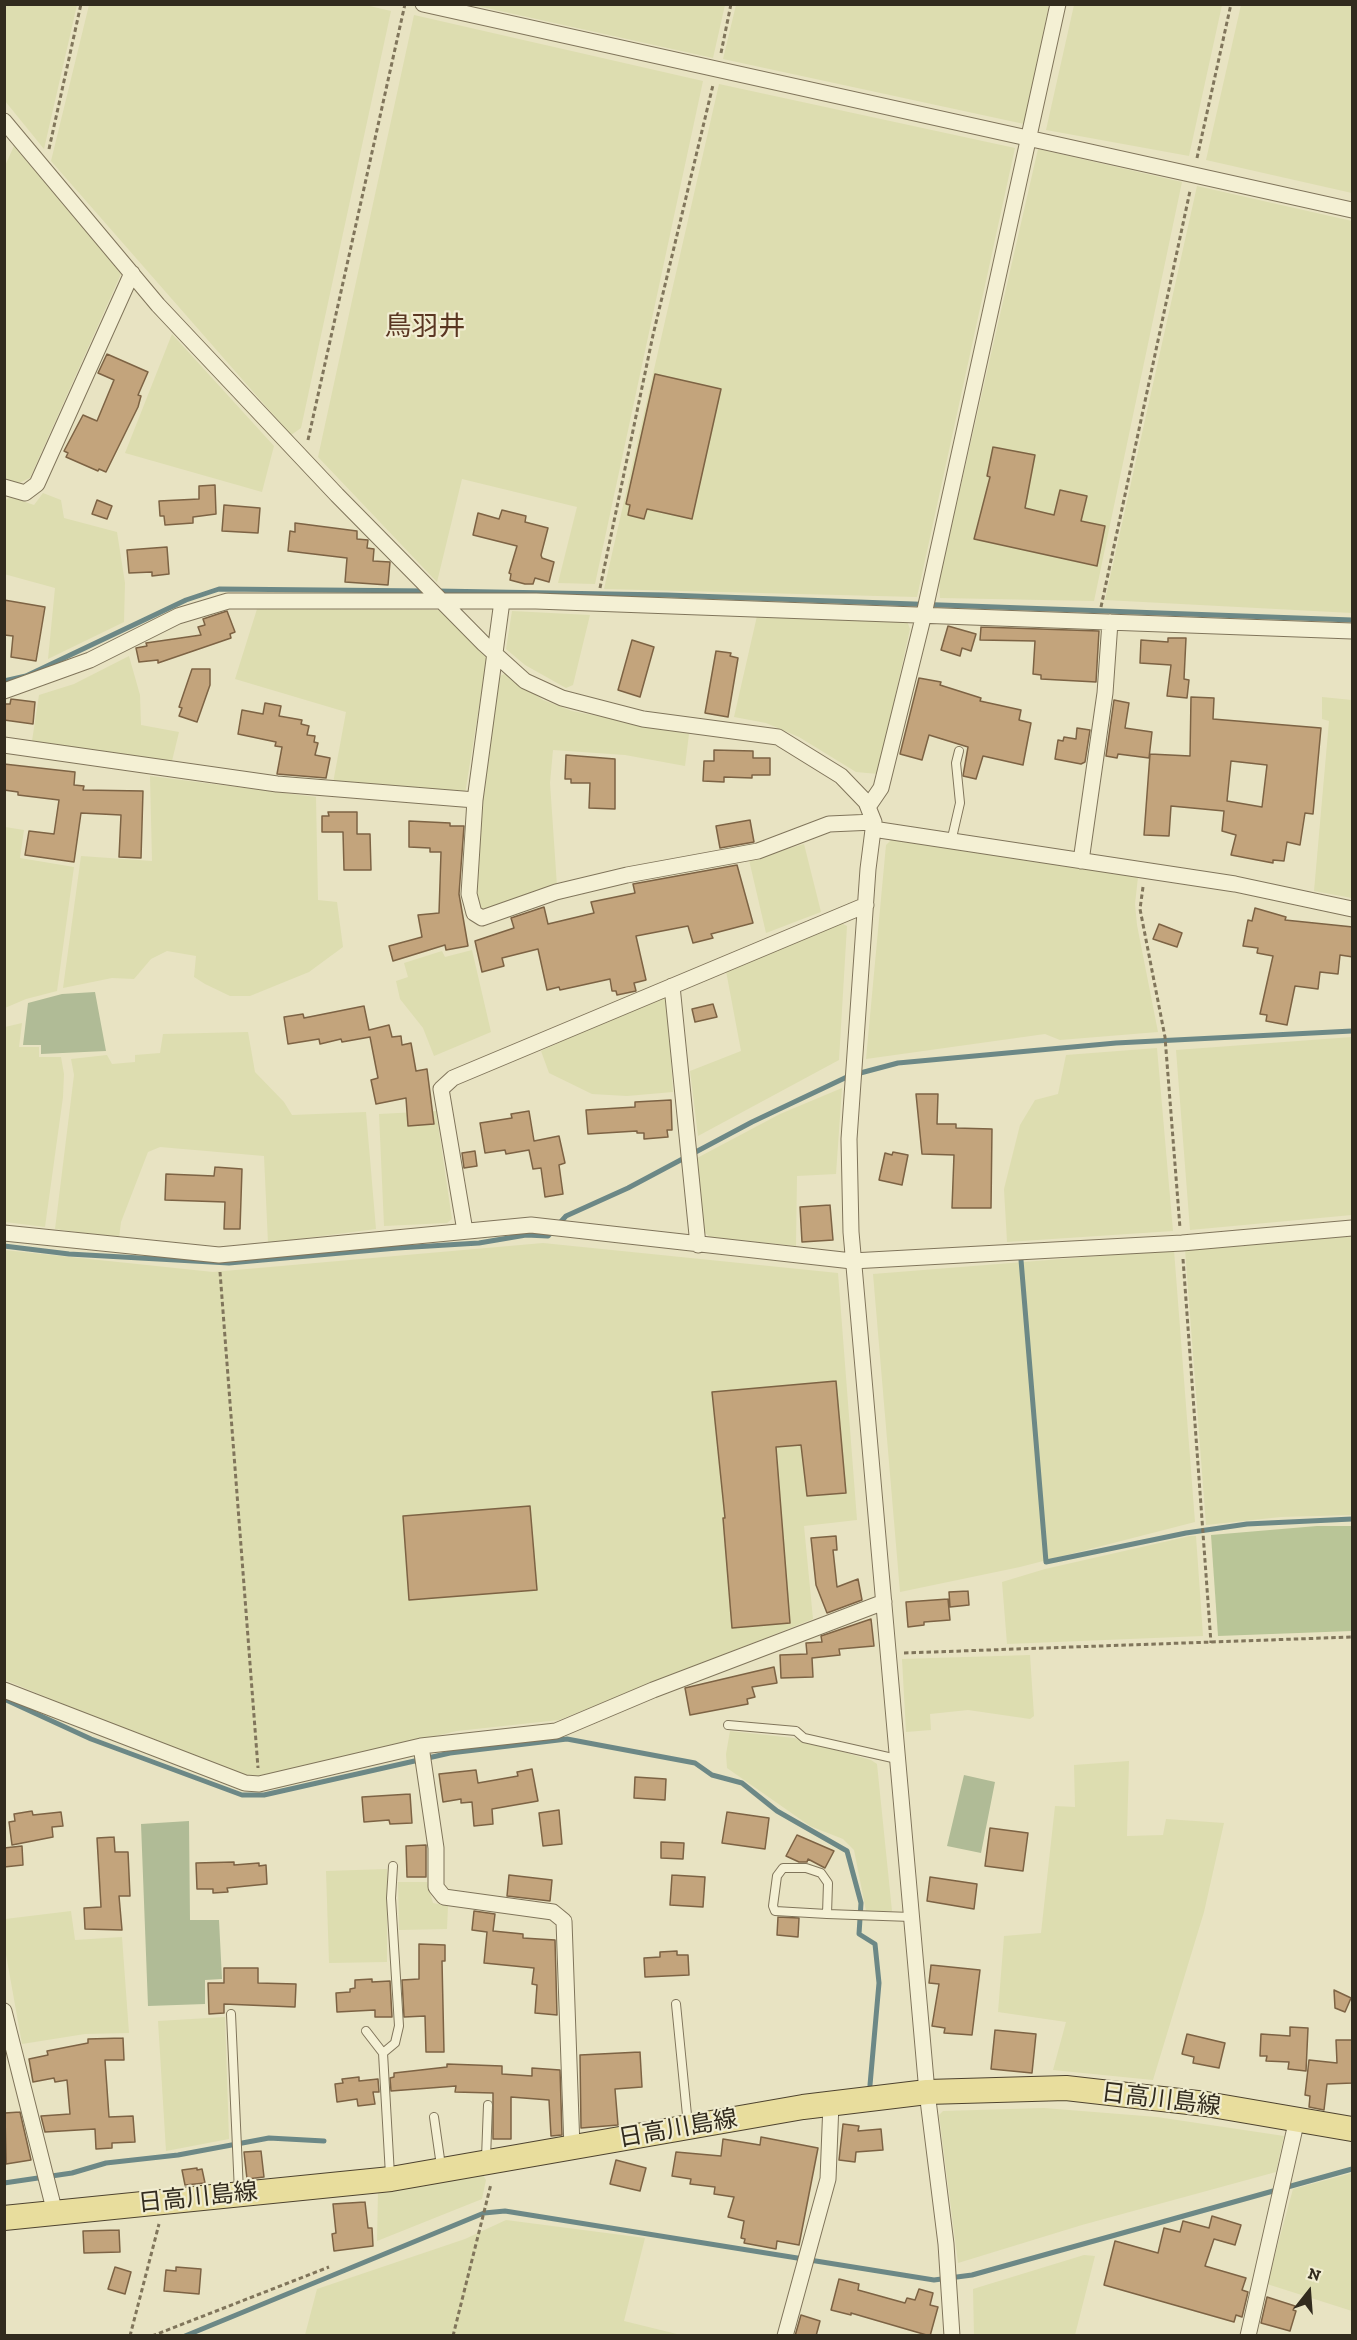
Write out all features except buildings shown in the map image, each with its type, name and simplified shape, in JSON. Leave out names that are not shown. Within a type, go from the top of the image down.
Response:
[{"type":"main road","name":"日高川島線","points":[[4,2218],[391,2179],[831,2103],[927,2092],[1066,2088],[1206,2104],[1353,2129]]},
{"type":"street","points":[[423,4],[1353,210]]},
{"type":"street","points":[[952,2336],[946,2244],[927,2092],[852,1261],[849,1139],[872,819],[924,614],[1059,4]]},
{"type":"street","points":[[4,121],[158,305],[442,602],[525,681],[561,698],[643,719],[778,737],[842,776],[872,819]]},
{"type":"street","points":[[4,487],[25,493],[38,484],[132,273]]},
{"type":"street","points":[[4,691],[90,660],[178,616],[228,601],[599,603],[1353,631]]},
{"type":"street","points":[[502,601],[493,653],[475,800],[469,894],[474,914],[482,918],[556,892],[617,877],[758,851],[810,829],[829,824],[872,819],[951,842],[1235,884],[1353,909]]},
{"type":"street","points":[[1080,861],[1105,693],[1104,622]]},
{"type":"street","points":[[4,745],[277,784],[475,800]]},
{"type":"street","points":[[465,1231],[441,1089],[453,1078],[866,905]]},
{"type":"street","points":[[672,986],[698,1245]]},
{"type":"street","points":[[4,1233],[219,1255],[531,1225],[852,1261],[1182,1243],[1353,1228]]},
{"type":"street","points":[[4,1690],[245,1783],[259,1784],[421,1746],[556,1731],[653,1690],[884,1602]]},
{"type":"street","points":[[421,1746],[436,1848],[436,1887],[444,1897],[553,1912],[564,1922],[572,2148]]},
{"type":"street","points":[[4,2011],[55,2213]]},
{"type":"street","points":[[785,2336],[828,2179],[831,2103]]},
{"type":"street","points":[[1248,2336],[1297,2119]]},
{"type":"lane","points":[[951,842],[960,803],[956,763],[960,751]]},
{"type":"lane","points":[[728,1725],[796,1731],[804,1738],[897,1759]]},
{"type":"lane","points":[[383,2053],[395,2043],[399,2026],[391,1898],[393,1866]]},
{"type":"lane","points":[[827,1914],[828,1883],[821,1874],[806,1868],[783,1868],[777,1876],[773,1906],[775,1911],[827,1914],[911,1917]]},
{"type":"lane","points":[[676,2004],[688,2128]]},
{"type":"lane","points":[[231,2014],[239,2194]]},
{"type":"lane","points":[[366,2031],[383,2053],[391,2179]]},
{"type":"lane","points":[[488,2105],[491,2162]]},
{"type":"lane","points":[[434,2117],[441,2171]]},
{"type":"path","points":[[45,169],[81,4]]},
{"type":"path","points":[[304,460],[405,4]]},
{"type":"path","points":[[599,603],[653,336],[731,4]]},
{"type":"path","points":[[1104,622],[1193,175],[1231,4]]},
{"type":"path","points":[[219,1255],[259,1784]]},
{"type":"path","points":[[887,1653],[1353,1637]]},
{"type":"path","points":[[453,2336],[491,2162]]},
{"type":"path","points":[[130,2336],[164,2202]]},
{"type":"path","points":[[152,2336],[329,2267]]},
{"type":"green space","points":[[361,4],[391,11],[301,428],[291,435],[51,161],[89,5]]},
{"type":"green space","points":[[736,4],[1049,5],[1024,124],[723,59]]},
{"type":"green space","points":[[4,5],[77,5],[44,149],[5,101]]},
{"type":"green space","points":[[473,5],[725,5],[713,58]]},
{"type":"green space","points":[[1074,5],[1222,5],[1189,156],[1046,130]]},
{"type":"green space","points":[[1241,5],[1352,5],[1352,193],[1206,160]]},
{"type":"green space","points":[[414,15],[703,81],[595,584],[558,583],[577,507],[462,479],[437,582],[318,457]]},
{"type":"green space","points":[[719,84],[1015,148],[917,597],[604,589]]},
{"type":"green space","points":[[14,146],[121,274],[30,478],[19,483],[4,479],[4,168]]},
{"type":"green space","points":[[1038,149],[1182,182],[1094,601],[940,598],[939,581]]},
{"type":"green space","points":[[1197,186],[1352,221],[1352,613],[1105,600]]},
{"type":"green space","points":[[172,334],[274,446],[262,492],[125,453]]},
{"type":"green space","points":[[43,493],[61,500],[64,518],[117,532],[125,583],[124,622],[48,659],[55,588],[4,574],[5,500],[11,497],[34,505]]},
{"type":"green space","points":[[257,609],[439,610],[487,657],[465,794],[333,783],[346,712],[235,679]]},
{"type":"green space","points":[[512,611],[590,615],[573,685],[566,688],[525,665],[506,649]]},
{"type":"green space","points":[[757,616],[907,621],[910,629],[878,774],[856,772],[799,737],[766,723],[734,717]]},
{"type":"green space","points":[[129,656],[140,695],[141,725],[179,732],[172,761],[32,741],[39,695],[74,684]]},
{"type":"green space","points":[[506,673],[543,700],[572,711],[689,734],[685,766],[625,755],[553,750],[550,783],[557,886],[484,911],[477,907],[478,851],[485,764],[496,678]]},
{"type":"green space","points":[[1322,697],[1352,700],[1352,898],[1314,891],[1329,721],[1322,719]]},
{"type":"green space","points":[[150,776],[316,797],[318,900],[337,902],[343,947],[309,972],[250,996],[230,996],[205,984],[194,977],[196,956],[167,951],[151,959],[134,979],[112,978],[63,988],[81,856],[152,861]]},
{"type":"green space","points":[[5,827],[24,830],[20,858],[74,867],[57,991],[26,999],[5,1008]]},
{"type":"green space","points":[[892,839],[1138,877],[1135,904],[1137,925],[1158,1032],[1060,1040],[1045,1034],[866,1059],[886,845]]},
{"type":"green space","points":[[804,844],[821,912],[766,933],[749,860]]},
{"type":"green space","points":[[841,923],[847,926],[839,1060],[698,1136],[690,1071],[741,1051],[726,971]]},
{"type":"green space","points":[[472,950],[491,1032],[434,1056],[423,1028],[400,999],[396,981],[408,977],[404,963],[442,951],[445,957]]},
{"type":"green space","points":[[95,992],[106,1051],[41,1054],[41,1045],[23,1045],[28,1003],[62,994]]},
{"type":"green space","points":[[662,995],[667,1000],[673,1092],[627,1096],[592,1094],[549,1073],[541,1051]]},
{"type":"green space","points":[[22,1023],[19,1047],[39,1047],[39,1057],[61,1057],[64,1074],[63,1097],[45,1227],[5,1222],[5,1027]]},
{"type":"green space","points":[[248,1032],[255,1072],[284,1102],[292,1115],[366,1112],[376,1229],[268,1243],[264,1156],[160,1147],[148,1152],[121,1222],[119,1238],[55,1229],[74,1075],[71,1059],[107,1055],[112,1064],[135,1062],[135,1055],[160,1053],[163,1034]]},
{"type":"green space","points":[[1352,1037],[1352,1215],[1190,1230],[1176,1050]]},
{"type":"green space","points":[[1157,1048],[1173,1231],[1007,1242],[1004,1189],[1020,1125],[1035,1100],[1058,1094],[1066,1055]]},
{"type":"green space","points":[[842,1088],[836,1174],[797,1176],[796,1246],[710,1237],[704,1232],[697,1158],[780,1114]]},
{"type":"green space","points":[[436,1111],[452,1219],[447,1223],[384,1226],[379,1114]]},
{"type":"green space","points":[[1352,1236],[1352,1515],[1281,1517],[1206,1525],[1185,1249]]},
{"type":"green space","points":[[543,1243],[838,1273],[857,1520],[804,1526],[813,1619],[559,1720],[457,1731],[277,1773],[243,1778],[5,1680],[4,1250],[213,1272]]},
{"type":"green space","points":[[1174,1250],[1195,1522],[1020,1567],[900,1592],[873,1274]]},
{"type":"green space","points":[[1317,1526],[1352,1526],[1352,1631],[1218,1636],[1211,1535]]},
{"type":"green space","points":[[1196,1536],[1203,1636],[1007,1644],[1002,1582],[1045,1569]]},
{"type":"green space","points":[[1030,1655],[1034,1716],[1030,1719],[968,1710],[930,1714],[931,1730],[906,1732],[902,1659]]},
{"type":"green space","points":[[730,1731],[794,1738],[871,1760],[877,1764],[892,1911],[866,1911],[854,1850],[843,1839],[810,1826],[727,1768],[726,1754]]},
{"type":"green space","points":[[1129,1761],[1127,1836],[1163,1835],[1166,1819],[1224,1823],[1204,1912],[1153,2080],[1053,2070],[1066,2022],[998,2012],[1004,1936],[1041,1933],[1055,1806],[1075,1807],[1074,1765]]},
{"type":"green space","points":[[964,1775],[995,1782],[981,1853],[947,1846]]},
{"type":"green space","points":[[189,1821],[190,1920],[219,1920],[222,1979],[205,1980],[205,2004],[148,2006],[141,1824]]},
{"type":"green space","points":[[387,1869],[387,1962],[329,1963],[326,1871]]},
{"type":"green space","points":[[398,1882],[427,1882],[433,1903],[448,1906],[447,1929],[399,1930]]},
{"type":"green space","points":[[71,1911],[75,1940],[122,1937],[129,2033],[85,2034],[22,2044],[5,1949],[5,1919]]},
{"type":"green space","points":[[225,2017],[229,2139],[166,2151],[158,2021]]},
{"type":"green space","points":[[1044,2108],[1157,2117],[1284,2136],[1276,2172],[1082,2225],[958,2263],[939,2115],[943,2111]]},
{"type":"green space","points":[[1352,2173],[1352,2311],[1267,2284],[1293,2189]]},
{"type":"green space","points":[[483,2175],[486,2180],[482,2199],[377,2241],[378,2191]]},
{"type":"green space","points":[[506,2220],[645,2238],[624,2321],[681,2335],[305,2335],[317,2289],[465,2239]]},
{"type":"green space","points":[[1084,2255],[1095,2256],[1075,2335],[974,2335],[973,2289]]},
{"type":"waterway","points":[[4,681],[26,676],[186,600],[219,589],[427,591]]},
{"type":"waterway","points":[[437,591],[667,595],[1352,620]]},
{"type":"waterway","points":[[4,1246],[69,1254],[229,1263],[479,1243],[526,1235],[548,1236],[566,1216],[628,1188],[752,1122],[849,1076],[898,1063],[1116,1043],[1352,1031]]},
{"type":"waterway","points":[[1021,1260],[1046,1562],[1186,1533],[1247,1524],[1352,1519]]},
{"type":"waterway","points":[[4,1699],[91,1739],[242,1795],[264,1795],[450,1753],[567,1739],[695,1763],[712,1775],[742,1783],[777,1811],[847,1851],[861,1903],[859,1934],[875,1944],[879,1983],[870,2085]]},
{"type":"waterway","points":[[4,2183],[72,2173],[106,2163],[178,2155],[269,2138],[324,2141]]},
{"type":"waterway","points":[[185,2336],[484,2213],[505,2211],[934,2280],[972,2275],[1352,2169]]},
{"type":"district","name":"鳥羽井","points":[[425,327]]}]
